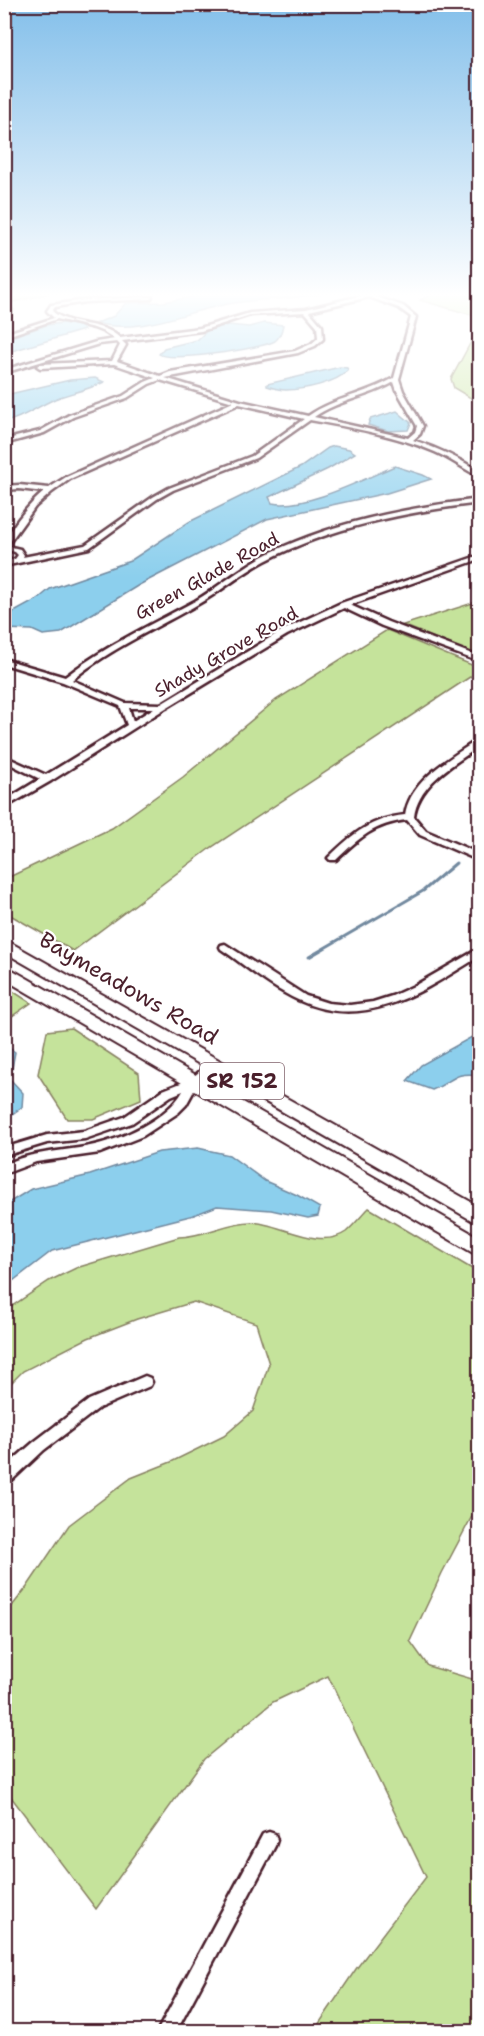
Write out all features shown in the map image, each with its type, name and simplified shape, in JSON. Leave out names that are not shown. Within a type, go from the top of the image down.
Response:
[{"type":"main road","name":"Baymeadows Road","points":[[4,944],[480,1217]]},
{"type":"main road","name":"SR 152","points":[[4,971],[480,1249]]},
{"type":"street","points":[[4,442],[42,432],[80,412],[125,397],[142,388]]},
{"type":"street","points":[[193,388],[238,402],[408,441],[447,455],[480,475]]},
{"type":"street","points":[[5,564],[19,556],[72,552],[97,543],[155,498],[186,483],[254,457],[326,407],[381,388]]},
{"type":"street","points":[[399,388],[420,426],[418,433],[408,441]]},
{"type":"street","points":[[19,556],[8,545],[22,519],[48,490],[94,465],[238,402]]},
{"type":"street","points":[[4,488],[48,490]]},
{"type":"street","name":"Green Glade Road","points":[[66,680],[119,642],[200,600],[249,568],[286,549],[329,533],[407,513],[480,501]]},
{"type":"street","name":"Shady Grove Road","points":[[4,805],[163,705],[284,633],[358,599],[480,557]]},
{"type":"street","points":[[358,599],[357,609],[363,614]]},
{"type":"street","points":[[344,605],[480,660]]},
{"type":"street","points":[[327,612],[346,611],[363,614]]},
{"type":"street","points":[[4,661],[66,680],[124,705],[163,705]]},
{"type":"street","points":[[124,705],[131,726]]},
{"type":"street","points":[[480,742],[430,780],[411,803],[409,817],[419,830],[430,837],[480,858]]},
{"type":"street","points":[[4,758],[48,779]]},
{"type":"street","points":[[333,858],[370,825],[389,819],[409,817]]},
{"type":"street","points":[[225,947],[299,996],[314,1002],[348,1008],[375,1006],[400,999],[480,951]]},
{"type":"street","points":[[4,1152],[48,1139],[85,1135],[128,1120],[167,1093],[194,1082],[214,1065]]},
{"type":"street","points":[[4,1170],[47,1154],[87,1151],[116,1144],[151,1126],[181,1104],[194,1082]]},
{"type":"street","points":[[4,1478],[39,1446],[94,1404],[145,1382]]},
{"type":"street","points":[[166,2031],[269,1840]]},
{"type":"green space","points":[[454,388],[479,388],[479,403]]},
{"type":"green space","points":[[479,601],[479,656],[403,625]]},
{"type":"green space","points":[[387,630],[479,668],[479,671],[209,849],[73,951],[5,912],[5,879],[112,828],[183,777],[276,700]]},
{"type":"green space","points":[[5,986],[31,1003],[4,1021]]},
{"type":"green space","points":[[71,1028],[139,1073],[141,1099],[93,1119],[67,1119],[38,1074],[47,1031]]},
{"type":"green space","points":[[369,1208],[479,1273],[479,1503],[410,1641],[428,1666],[479,1681],[479,2031],[314,2031],[356,1969],[426,1877],[328,1676],[273,1702],[204,1759],[96,1909],[5,1789],[5,1615],[69,1525],[131,1478],[171,1462],[224,1436],[253,1411],[269,1364],[256,1323],[194,1302],[137,1319],[88,1338],[23,1371],[5,1389],[5,1311],[49,1281],[76,1268],[179,1237],[251,1222],[324,1239],[346,1232]]},
{"type":"water","points":[[35,388],[90,388],[60,397],[5,422],[5,395]]},
{"type":"water","points":[[273,388],[305,388],[286,390]]},
{"type":"water","points":[[397,411],[411,423],[408,430],[388,431],[368,425],[370,419]]},
{"type":"water","points":[[334,446],[349,449],[355,453],[328,469],[269,497],[272,503],[285,504],[317,498],[395,466],[431,479],[387,493],[267,519],[139,585],[61,633],[43,635],[32,630],[5,629],[5,617],[38,599],[50,589],[130,561],[189,522],[301,467]]},
{"type":"water","points":[[479,1033],[479,1075],[458,1076],[432,1090],[407,1081],[421,1065]]},
{"type":"water","points":[[8,1047],[15,1052],[10,1079],[23,1093],[22,1107],[5,1119],[5,1049]]},
{"type":"water","points":[[198,1148],[229,1155],[265,1181],[320,1208],[318,1216],[308,1218],[271,1210],[217,1206],[194,1215],[52,1251],[5,1287],[5,1205],[31,1189],[90,1175],[159,1152]]},
{"type":"waterway","points":[[309,957],[423,891],[456,863]]}]
